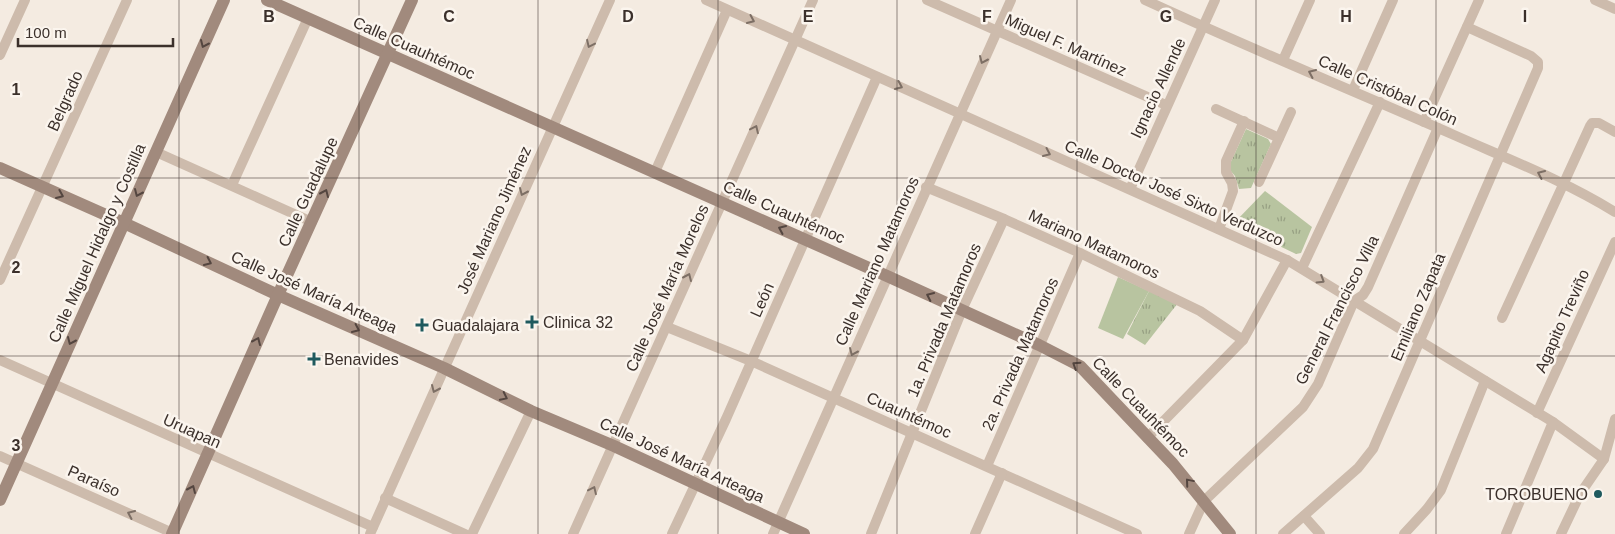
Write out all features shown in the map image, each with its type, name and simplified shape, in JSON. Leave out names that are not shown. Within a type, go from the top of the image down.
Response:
[{"type":"street","points":[[0,55],[25,0]]},
{"type":"street","name":"Belgrado","points":[[0,280],[127,0]]},
{"type":"street","name":"Calle Miguel Hidalgo y Costilla","points":[[0,500],[224,0]]},
{"type":"street","name":"Calle Cuauhtémoc","points":[[267,0],[1040,345],[1080,366],[1174,464],[1230,534]]},
{"type":"street","name":"Calle Guadalupe","points":[[174,534],[278,294],[412,0]]},
{"type":"street","name":"José Mariano Jiménez","points":[[371,531],[610,0]]},
{"type":"street","name":"Calle Doctor José Sixto Verduzco","points":[[706,0],[1287,260],[1553,422],[1604,459]]},
{"type":"street","name":"Calle José María Morelos","points":[[573,534],[813,0]]},
{"type":"street","name":"Miguel F. Martínez","points":[[927,0],[1166,105]]},
{"type":"street","name":"Calle Mariano Matamoros","points":[[773,534],[886,276],[1011,0]]},
{"type":"street","name":"Calle Cristóbal Colón","points":[[1145,0],[1590,196],[1615,212]]},
{"type":"street","name":"Ignacio Allende","points":[[1130,189],[1214,0]]},
{"type":"street","points":[[1283,60],[1310,0]]},
{"type":"street","points":[[1353,90],[1393,0]]},
{"type":"street","points":[[1424,122],[1479,0]]},
{"type":"street","points":[[1595,0],[1615,9]]},
{"type":"street","points":[[655,172],[727,10]]},
{"type":"street","points":[[232,186],[308,18]]},
{"type":"street","name":"Emiliano Zapata","points":[[1283,534],[1358,468],[1373,449],[1536,72],[1538,62],[1531,56],[1467,27]]},
{"type":"street","name":"León","points":[[672,534],[878,76]]},
{"type":"street","points":[[1302,268],[1380,102]]},
{"type":"street","points":[[1216,109],[1279,138]]},
{"type":"street","points":[[1260,182],[1291,112]]},
{"type":"street","points":[[1219,229],[1233,191],[1232,182],[1226,172],[1226,162],[1244,121]]},
{"type":"street","points":[[1502,318],[1592,123],[1599,123],[1615,132]]},
{"type":"street","name":"General Francisco Villa","points":[[1204,501],[1303,407],[1318,384],[1354,301],[1363,295],[1368,287],[1438,128]]},
{"type":"street","points":[[156,152],[312,222]]},
{"type":"street","name":"Calle José María Arteaga","points":[[0,168],[444,368],[532,411],[614,446],[804,534]]},
{"type":"street","name":"Mariano Matamoros","points":[[926,187],[1080,253],[1200,311],[1243,340]]},
{"type":"street","name":"1a. Privada Matamoros","points":[[871,534],[962,310],[1004,219]]},
{"type":"street","name":"Agapito Treviño","points":[[1537,413],[1615,242]]},
{"type":"street","name":"2a. Privada Matamoros","points":[[986,466],[1080,253]]},
{"type":"street","points":[[1147,438],[1243,340],[1287,260]]},
{"type":"street","name":"Cuauhtémoc","points":[[667,327],[833,397],[1137,534]]},
{"type":"street","name":"Uruapan","points":[[0,360],[208,454],[371,531]]},
{"type":"street","points":[[1408,533],[1441,490],[1486,381]]},
{"type":"street","points":[[472,534],[532,411]]},
{"type":"street","points":[[1561,534],[1580,494],[1604,459],[1615,419]]},
{"type":"street","points":[[1506,534],[1553,422]]},
{"type":"street","name":"Paraíso","points":[[0,456],[174,534]]},
{"type":"street","points":[[975,534],[1002,473]]},
{"type":"street","points":[[385,498],[464,534]]},
{"type":"street","points":[[1190,534],[1204,501]]},
{"type":"street","points":[[1304,516],[1320,534]]},
{"type":"green space","points":[[1246,129],[1268,139],[1271,144],[1251,188],[1239,189],[1235,176],[1228,168]]},
{"type":"green space","points":[[1265,191],[1312,227],[1301,253],[1296,254],[1233,224]]},
{"type":"green space","points":[[1118,277],[1149,291],[1123,339],[1098,328]]},
{"type":"green space","points":[[1149,291],[1178,303],[1145,345],[1127,334]]},
{"type":"place","name":"Clinica 32","points":[[532,322]]},
{"type":"place","name":"Guadalajara","points":[[422,325]]},
{"type":"place","name":"Benavides","points":[[314,359]]},
{"type":"place","name":"TOROBUENO","points":[[1598,494]]}]
